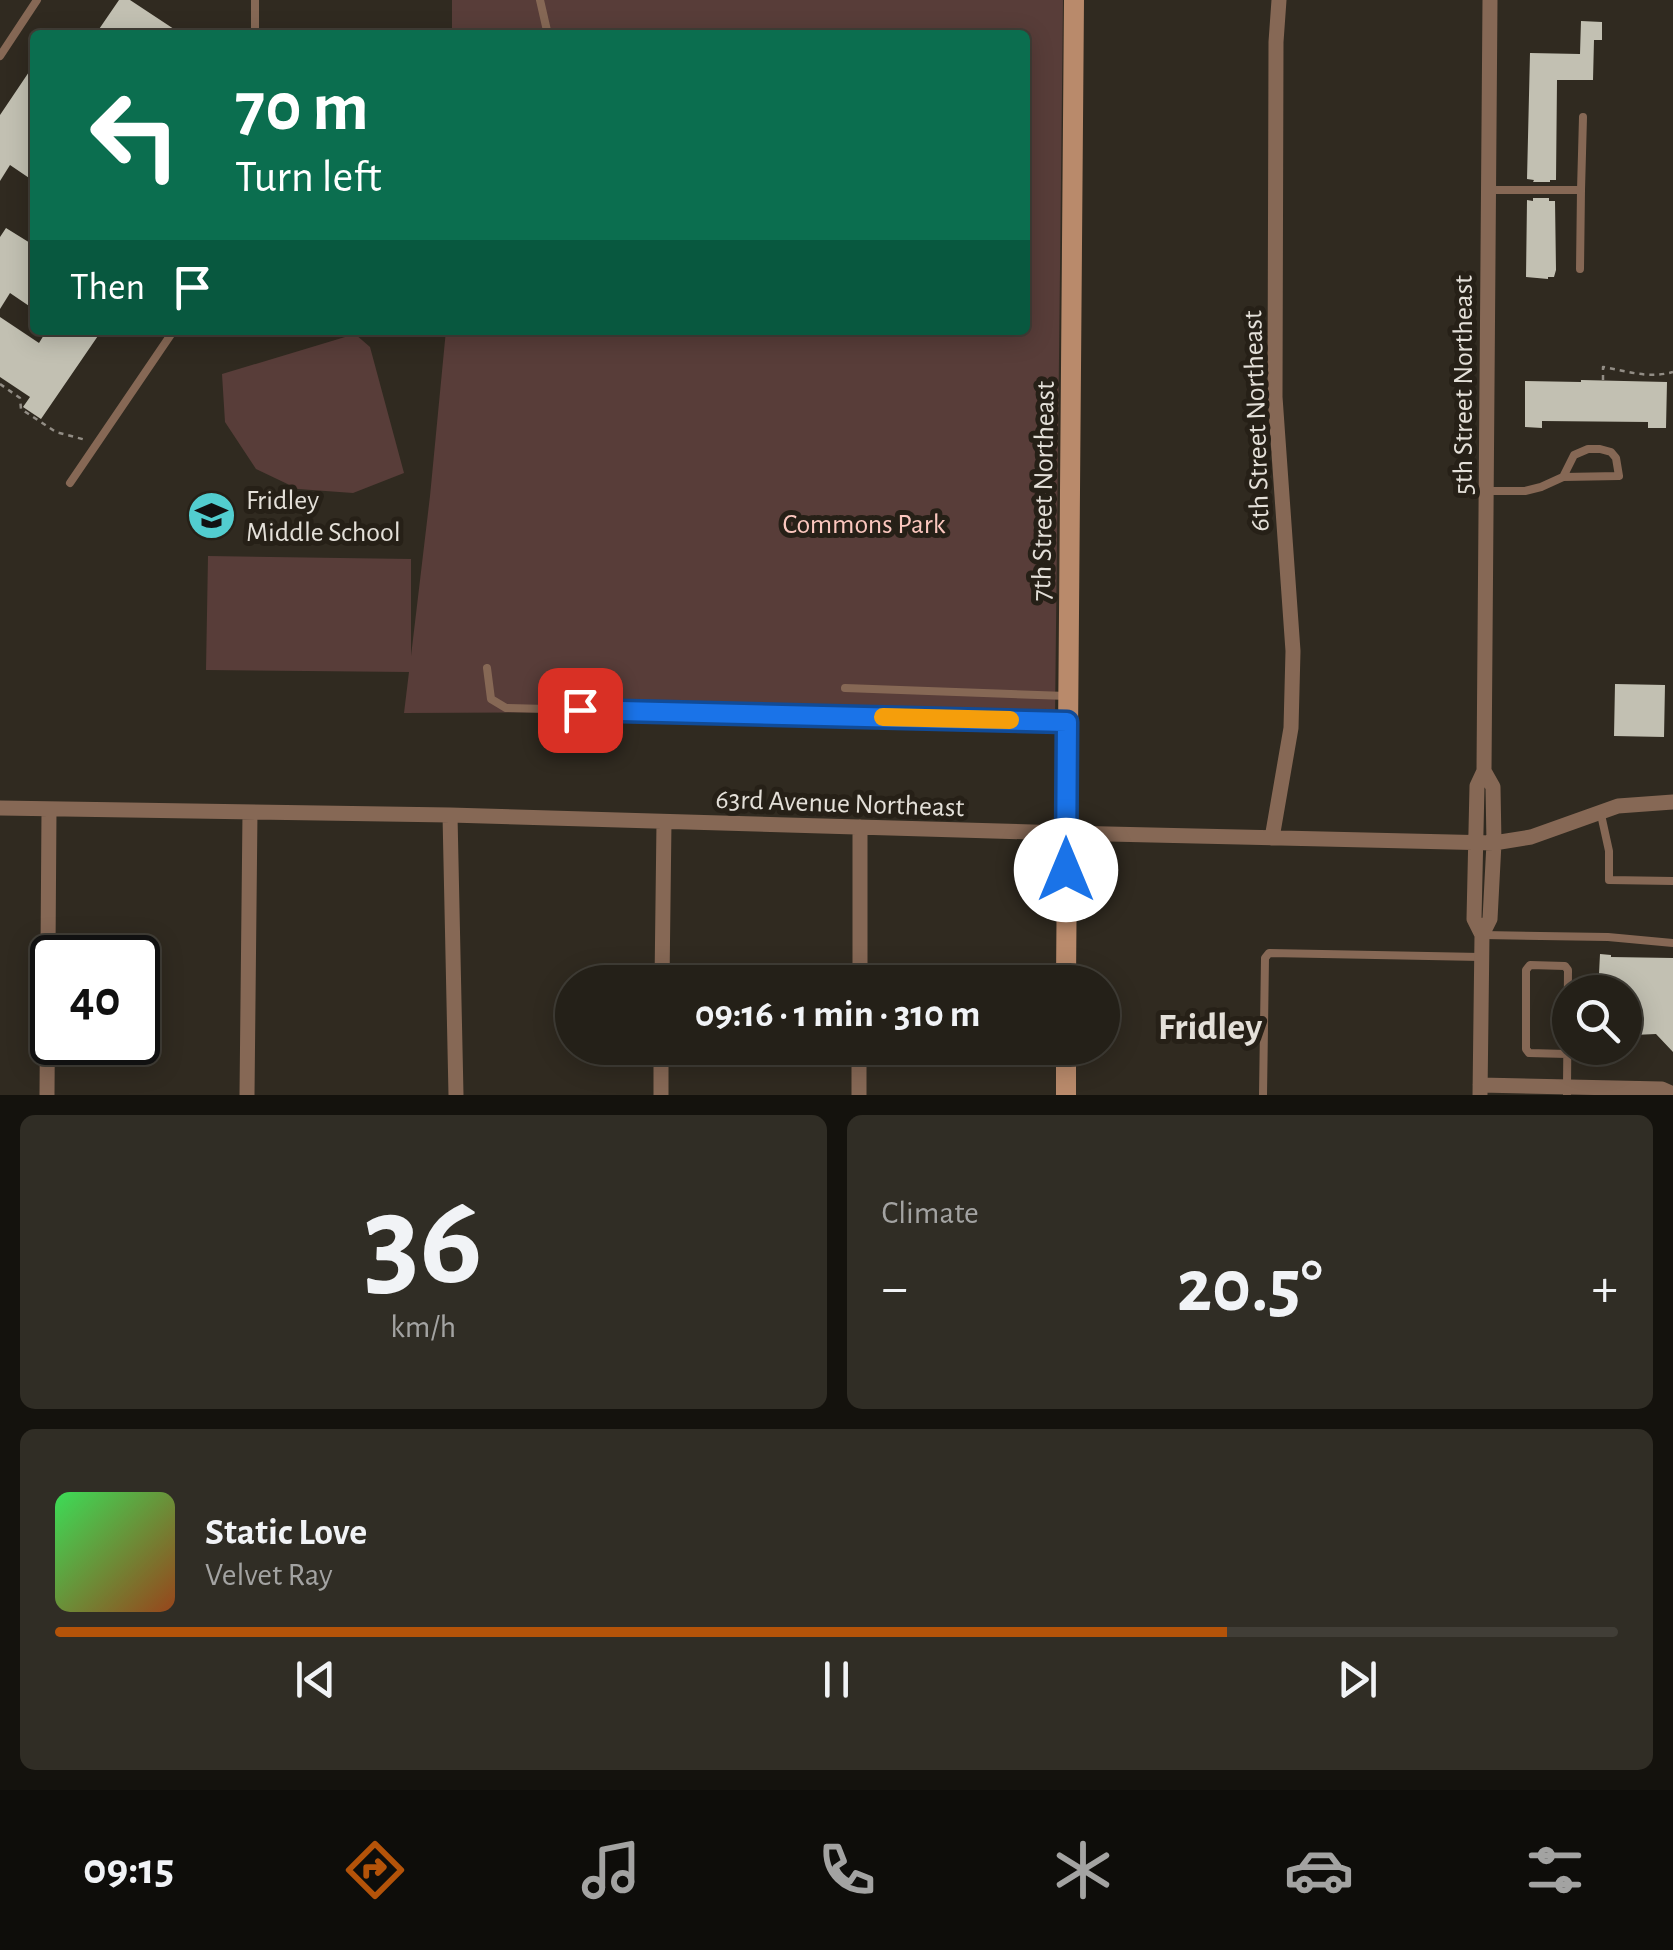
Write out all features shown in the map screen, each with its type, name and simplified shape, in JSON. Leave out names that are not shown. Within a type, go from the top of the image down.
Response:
[{"type":"street","name":"7th Street Northeast","points":[[1066,965],[1074,0]]},
{"type":"street","name":"6th Street Northeast","points":[[1272,838],[1292,728],[1293,670],[1275,397],[1279,0]]},
{"type":"street","name":"5th Street Northeast","points":[[1482,935],[1474,919],[1477,786],[1484,770],[1490,0]]},
{"type":"street","name":"5th Street Northeast","points":[[1480,1090],[1482,935],[1490,919],[1494,843],[1493,787],[1484,770]]},
{"type":"street","name":"63rd Avenue Northeast","points":[[0,808],[450,815],[1494,843],[1531,837],[1600,810],[1673,802]]},
{"type":"street","points":[[47,1095],[49,810]]},
{"type":"street","points":[[247,1095],[250,812]]},
{"type":"street","points":[[450,815],[456,1095]]},
{"type":"street","points":[[662,965],[664,822]]},
{"type":"street","points":[[860,827],[860,965]]},
{"type":"street","points":[[661,1065],[661,1095]]},
{"type":"street","points":[[859,1065],[859,1095]]},
{"type":"street","points":[[1066,1065],[1066,1095]]},
{"type":"street","points":[[1480,1090],[1662,1089],[1673,1094]]},
{"type":"lane","points":[[0,56],[37,0]]},
{"type":"lane","points":[[255,0],[255,30]]},
{"type":"lane","points":[[540,0],[547,30]]},
{"type":"lane","points":[[1580,269],[1583,117]]},
{"type":"lane","points":[[1488,190],[1581,190]]},
{"type":"lane","points":[[70,484],[171,335]]},
{"type":"lane","points":[[1486,492],[1541,488],[1563,477],[1619,476],[1616,458],[1610,452],[1588,449],[1574,455],[1563,477]]},
{"type":"lane","points":[[488,668],[491,698],[506,708],[1067,722]]},
{"type":"lane","points":[[845,688],[1067,696]]},
{"type":"lane","points":[[1600,810],[1609,850],[1609,880],[1673,881]]},
{"type":"lane","points":[[1482,935],[1608,937],[1673,943]]},
{"type":"lane","points":[[1262,1095],[1265,958],[1269,954],[1482,957]]},
{"type":"lane","points":[[1530,965],[1565,966],[1568,970],[1567,1054],[1528,1053],[1526,1049],[1526,970],[1530,965]]},
{"type":"lane","points":[[1567,1065],[1567,1091]]},
{"type":"path","points":[[1603,380],[1603,367],[1624,374],[1673,372]]},
{"type":"path","points":[[0,384],[20,398],[22,409],[56,432],[97,443]]},
{"type":"green space","name":"Commons Park","points":[[452,0],[1063,0],[1055,718],[404,713],[409,672],[206,670],[208,556],[411,559],[411,656],[446,335],[1030,335],[1030,30],[452,30]]},
{"type":"green space","points":[[356,335],[370,347],[404,473],[353,493],[298,489],[256,469],[225,422],[222,374]]},
{"type":"building","points":[[119,0],[130,0],[175,30],[98,30]]},
{"type":"building","points":[[1581,21],[1602,22],[1602,40],[1594,40],[1593,80],[1557,80],[1556,180],[1533,182],[1527,179],[1530,53],[1580,54]]},
{"type":"building","points":[[30,70],[30,179],[10,165],[0,181],[0,115]]},
{"type":"building","points":[[1527,200],[1555,201],[1556,270],[1554,277],[1548,279],[1526,277]]},
{"type":"building","points":[[6,228],[30,243],[30,307],[10,293],[0,309],[0,237]]},
{"type":"building","points":[[0,317],[39,343],[44,335],[99,335],[41,419],[23,407],[30,397],[0,377]]},
{"type":"building","points":[[1525,381],[1667,382],[1666,428],[1648,428],[1648,422],[1542,421],[1542,428],[1525,427]]},
{"type":"building","points":[[1615,684],[1665,685],[1664,737],[1614,736]]},
{"type":"building","points":[[1600,954],[1673,958],[1673,1052],[1656,1034],[1642,1035],[1642,975],[1590,975],[1599,974]]},
{"type":"slow traffic","points":[[883,717],[1010,720]]},
{"type":"place","name":"Fridley Middle School","points":[[211,515]]},
{"type":"district","name":"Fridley","points":[[1210,1026]]},
{"type":"route","points":[[580,710],[1067,722],[1066,870]]}]
